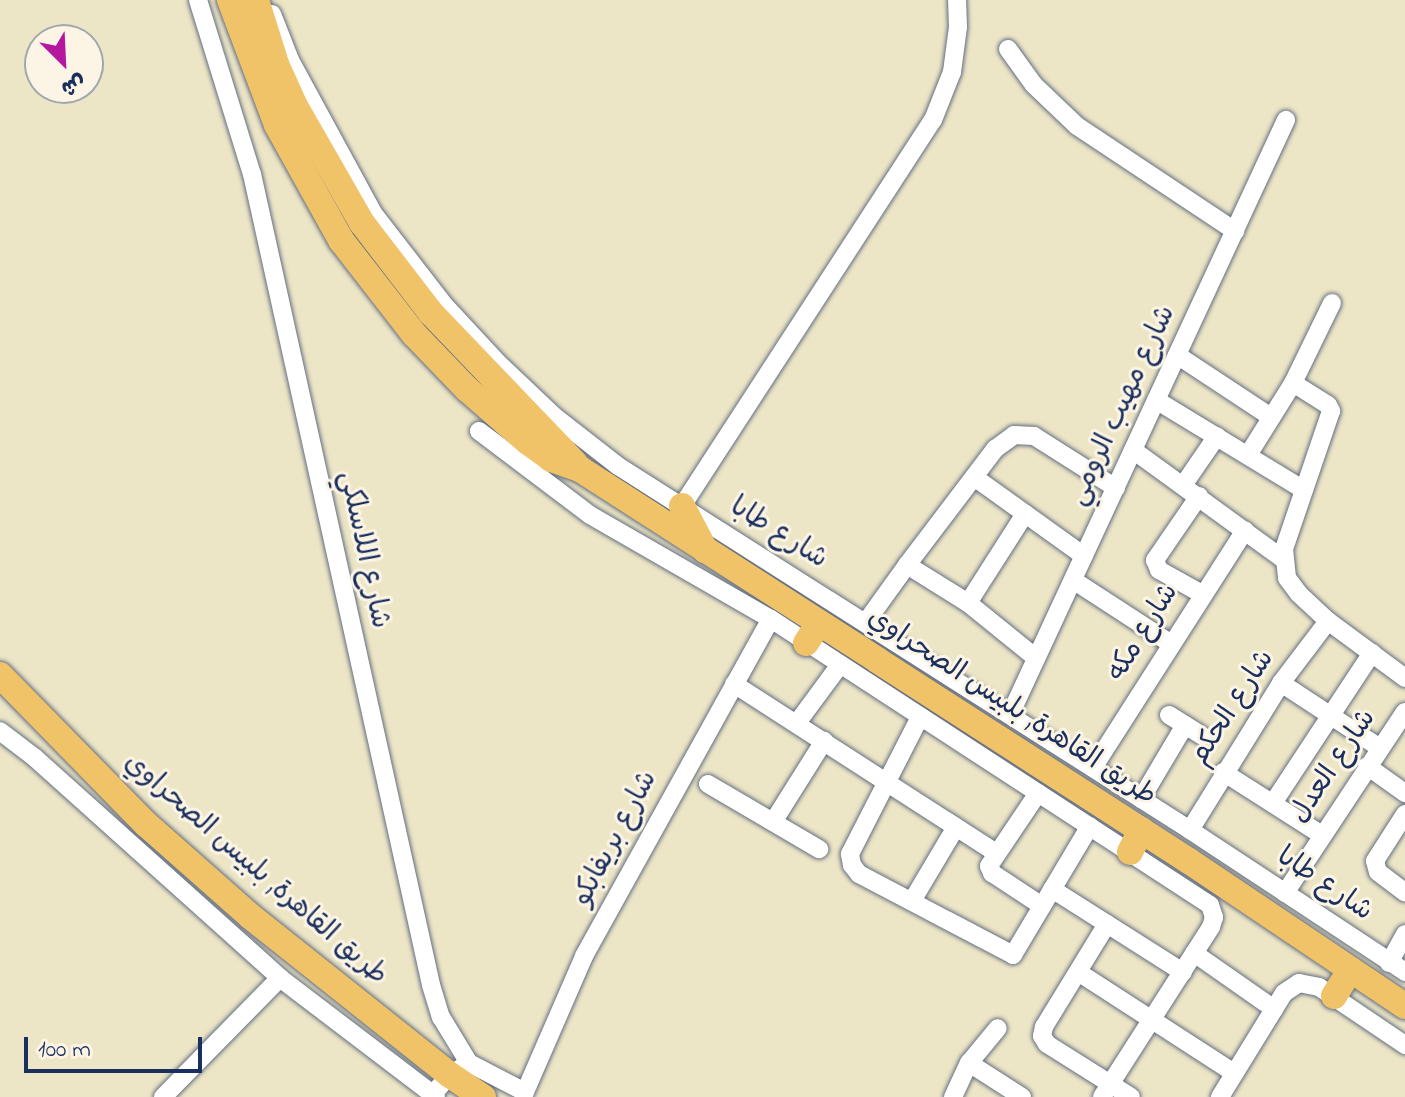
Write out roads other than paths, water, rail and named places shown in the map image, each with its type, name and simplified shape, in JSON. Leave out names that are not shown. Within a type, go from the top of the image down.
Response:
[{"type":"highway","points":[[230,0],[277,125],[320,206],[373,286],[467,389],[551,459],[580,469]]},
{"type":"highway","points":[[256,0],[327,164],[395,271],[486,373],[552,436],[580,469]]},
{"type":"highway","name":"طريق القاهرة, بلبيس الصحراوي","points":[[580,469],[705,550],[812,633],[1136,841],[1405,1006]]},
{"type":"highway","points":[[682,506],[705,550]]},
{"type":"highway","name":"طريق القاهرة, بلبيس الصحراوي","points":[[0,675],[55,735],[146,824],[250,916],[447,1082],[483,1097]]},
{"type":"highway","points":[[0,705],[55,735]]},
{"type":"highway","points":[[1334,996],[1350,970]]},
{"type":"street","name":"شارع اللاسلكي","points":[[198,0],[252,174],[431,985],[441,1017],[447,1082]]},
{"type":"street","name":"شارع طابا","points":[[267,0],[283,62],[373,213],[445,306],[497,362],[554,416],[618,466],[1190,830],[1397,968]]},
{"type":"street","points":[[682,506],[933,120],[952,72],[958,27],[957,0]]},
{"type":"street","points":[[1008,49],[1034,85],[1077,126],[1235,231]]},
{"type":"street","name":"شارع مهيب الرومي","points":[[1010,715],[1286,120]]},
{"type":"street","points":[[1248,455],[1293,383],[1332,303]]},
{"type":"street","points":[[1177,355],[1271,417]]},
{"type":"street","points":[[1293,383],[1328,405],[1331,411],[1283,559],[1292,587],[1328,621],[1405,678]]},
{"type":"street","points":[[1156,400],[1304,490]]},
{"type":"street","points":[[479,431],[556,492],[602,523],[771,619],[812,633],[839,666],[1090,826],[1136,841],[1210,905],[1214,917],[1211,927],[1106,1091]]},
{"type":"street","points":[[866,622],[1004,440],[1023,434],[1034,436],[1116,488]]},
{"type":"street","points":[[1184,484],[1217,436]]},
{"type":"street","points":[[1133,450],[1184,484],[1283,559]]},
{"type":"street","points":[[974,477],[1084,556]]},
{"type":"street","points":[[1199,496],[1155,560],[1159,570],[1202,594]]},
{"type":"street","points":[[968,603],[1025,514]]},
{"type":"street","name":"شارع مكه","points":[[1093,768],[1245,530]]},
{"type":"street","points":[[907,565],[968,603],[1036,658]]},
{"type":"street","points":[[1073,580],[1170,643]]},
{"type":"street","name":"شارع بريفابكو","points":[[447,1082],[525,1092],[584,956],[771,619]]},
{"type":"street","name":"شارع الحكم","points":[[1190,830],[1223,772],[1281,683],[1328,621]]},
{"type":"street","points":[[1273,803],[1372,653]]},
{"type":"street","points":[[797,723],[839,666]]},
{"type":"street","points":[[1281,683],[1380,748]]},
{"type":"street","points":[[734,684],[996,853]]},
{"type":"street","name":"شارع العدل","points":[[1285,893],[1405,712]]},
{"type":"street","points":[[1169,715],[1202,736]]},
{"type":"street","points":[[920,717],[850,860],[859,874],[1013,955],[1090,826]]},
{"type":"street","points":[[1141,799],[1185,725]]},
{"type":"street","points":[[0,731],[34,757],[280,978],[447,1082]]},
{"type":"street","points":[[773,822],[824,741]]},
{"type":"street","points":[[1367,766],[1405,793]]},
{"type":"street","points":[[1223,772],[1322,835]]},
{"type":"street","points":[[708,784],[819,849]]},
{"type":"street","points":[[1038,793],[990,862],[992,873],[1042,906]]},
{"type":"street","points":[[1405,814],[1375,861],[1378,872],[1405,892]]},
{"type":"street","points":[[912,901],[956,827]]},
{"type":"street","points":[[1052,889],[1183,972]]},
{"type":"street","points":[[1107,924],[1042,1036],[1047,1044],[1106,1091],[1131,1097]]},
{"type":"street","points":[[1397,968],[1405,934]]},
{"type":"street","points":[[1194,953],[1274,1009]]},
{"type":"street","points":[[1078,972],[1234,1073]]},
{"type":"street","points":[[166,1097],[280,978]]},
{"type":"street","points":[[1220,1097],[1284,993],[1299,983],[1309,983],[1334,996],[1405,1045]]},
{"type":"street","points":[[953,1097],[969,1063],[998,1028]]},
{"type":"street","points":[[969,1063],[1022,1097]]}]
